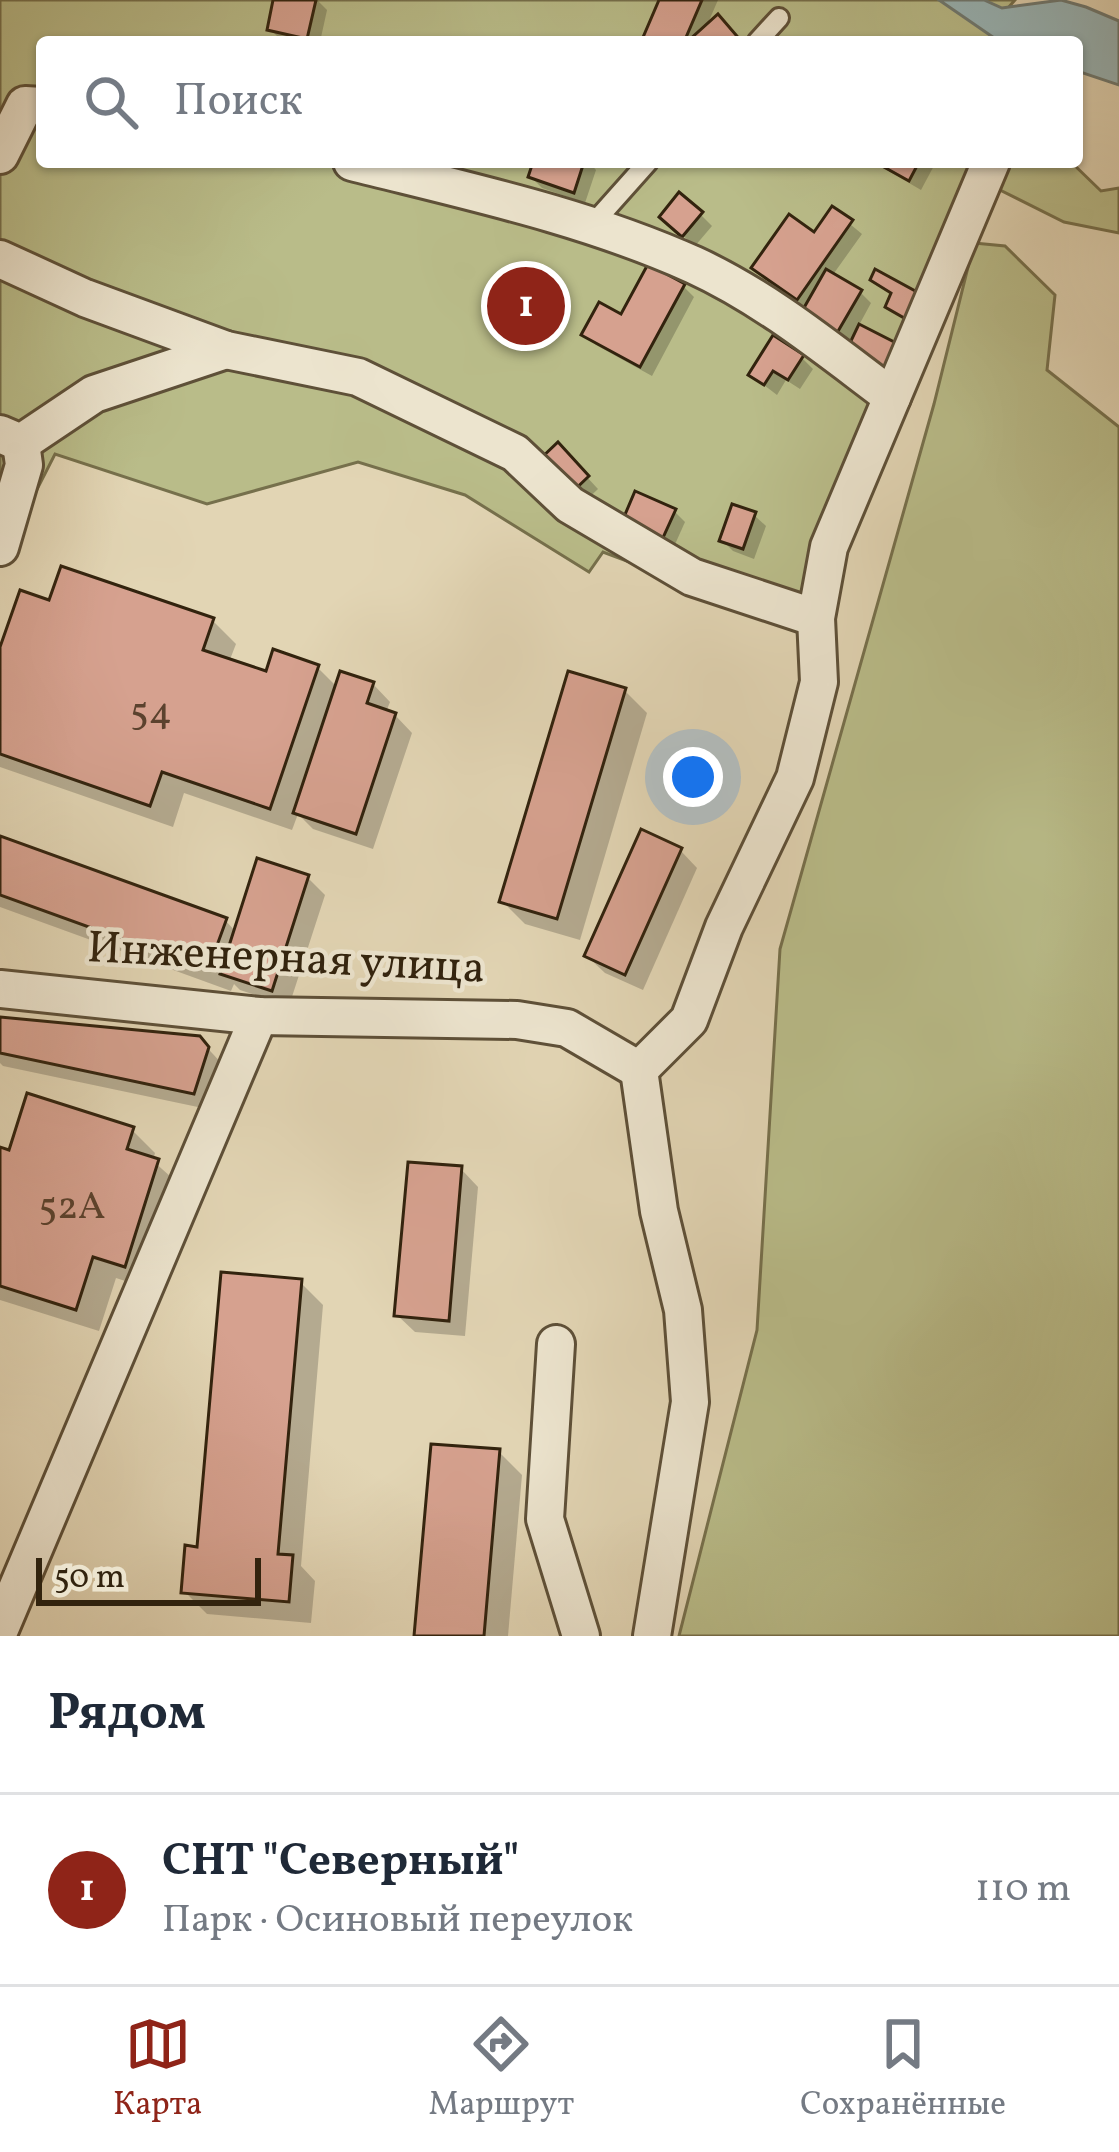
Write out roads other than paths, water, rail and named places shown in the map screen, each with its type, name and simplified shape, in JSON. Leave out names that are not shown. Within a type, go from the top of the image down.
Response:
[{"type":"street","points":[[0,155],[26,105],[36,106]]},
{"type":"street","points":[[376,168],[540,210],[697,266],[781,314],[892,397]]},
{"type":"street","points":[[652,1636],[690,1402],[683,1310],[659,1211],[639,1070],[689,1020],[724,926],[795,778],[819,682],[816,618],[829,547],[988,168]]},
{"type":"street","points":[[0,260],[85,298],[226,350],[358,377],[515,453],[570,505],[692,577],[816,618]]},
{"type":"street","points":[[0,547],[24,465],[11,438],[94,394],[226,350]]},
{"type":"street","name":"Инженерная улица","points":[[0,989],[259,1016],[517,1020],[567,1028],[639,1070]]},
{"type":"street","points":[[0,1629],[259,1016]]},
{"type":"street","points":[[556,1344],[545,1519],[580,1636]]},
{"type":"lane","points":[[762,36],[779,17]]},
{"type":"lane","points":[[591,226],[643,168]]},
{"type":"water","points":[[939,0],[984,0],[1002,8],[1061,0],[1119,21],[1119,85],[1083,73],[1083,36],[991,36]]},
{"type":"place","name":"СНТ \"Северный\"","points":[[526,306]]}]
